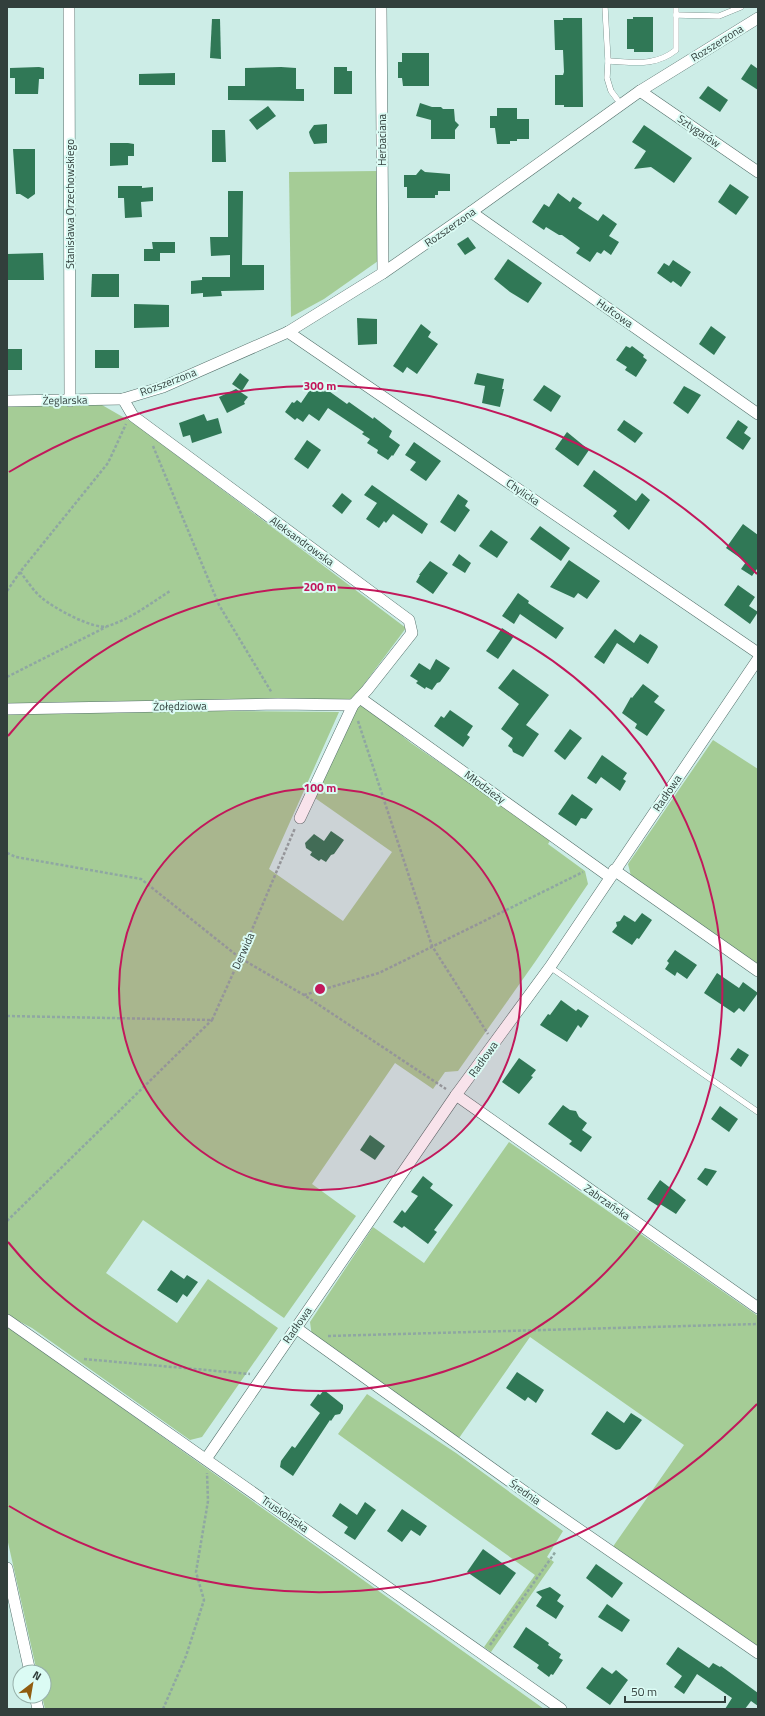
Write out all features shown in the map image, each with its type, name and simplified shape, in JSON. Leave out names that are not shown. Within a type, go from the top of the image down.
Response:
[{"type":"street","name":"Stanisława Orzechowskiego","points":[[69,7],[70,401]]},
{"type":"street","name":"Herbaciana","points":[[381,7],[383,273]]},
{"type":"street","name":"Rozszerzona","points":[[123,398],[163,386],[288,332],[383,273],[640,91],[758,18]]},
{"type":"street","name":"Sztygarów","points":[[640,91],[758,172]]},
{"type":"street","name":"Hufcowa","points":[[471,212],[758,414]]},
{"type":"street","name":"Chylicka","points":[[288,332],[758,653]]},
{"type":"street","name":"Żeglarska","points":[[7,401],[70,401],[123,398]]},
{"type":"street","name":"Aleksandrowska","points":[[123,398],[133,416],[409,620],[412,633],[357,701]]},
{"type":"street","name":"Radłowa","points":[[206,1459],[456,1095],[550,966],[758,659]]},
{"type":"street","name":"Żołędziowa","points":[[7,709],[357,701]]},
{"type":"street","points":[[300,818],[357,701]]},
{"type":"street","name":"Młodzieży","points":[[357,701],[591,863],[612,873],[758,971]]},
{"type":"street","name":"Zabrzańska","points":[[456,1095],[758,1308]]},
{"type":"street","name":"Truskolaska","points":[[8,1320],[561,1709]]},
{"type":"street","name":"Średnia","points":[[296,1328],[532,1498],[758,1653]]},
{"type":"street","points":[[7,1568],[28,1664]]},
{"type":"lane","points":[[605,7],[608,84],[617,99]]},
{"type":"lane","points":[[608,61],[647,63],[669,56],[676,50],[676,7]]},
{"type":"lane","points":[[676,15],[719,16],[741,7]]},
{"type":"lane","points":[[550,966],[758,1112]]},
{"type":"path","points":[[7,591],[20,572],[108,463],[127,423],[133,416]]},
{"type":"path","points":[[152,445],[219,604],[278,704]]},
{"type":"path","points":[[20,572],[41,597],[59,609],[86,623],[106,627]]},
{"type":"path","points":[[7,677],[135,613],[170,591]]},
{"type":"path","points":[[357,701],[432,946],[494,1043]]},
{"type":"path","name":"Derwida","points":[[212,1020],[300,818]]},
{"type":"path","points":[[7,853],[16,857],[141,879],[240,958],[304,995],[456,1095]]},
{"type":"path","points":[[304,995],[379,973],[587,870],[591,863]]},
{"type":"path","points":[[7,1016],[212,1020]]},
{"type":"path","points":[[7,1221],[212,1020]]},
{"type":"path","points":[[308,1337],[758,1324]]},
{"type":"path","points":[[61,1357],[263,1375]]},
{"type":"path","points":[[163,1709],[186,1656],[204,1600],[196,1572],[208,1501],[206,1459]]},
{"type":"path","points":[[483,1654],[556,1551]]},
{"type":"green space","points":[[377,171],[378,261],[324,299],[291,317],[289,172]]},
{"type":"green space","points":[[102,405],[135,424],[406,628],[353,699],[7,704],[7,406]]},
{"type":"green space","points":[[360,702],[411,743],[551,839],[548,844],[585,871],[588,884],[458,1071],[445,1072],[433,1089],[395,1063],[312,1184],[356,1216],[284,1318],[143,1220],[106,1273],[177,1323],[208,1279],[278,1328],[202,1437],[190,1440],[32,1328],[7,1315],[7,714],[218,711],[339,712],[269,869],[343,921],[392,852],[315,798]]},
{"type":"green space","points":[[713,740],[758,769],[758,966],[631,876],[628,864]]},
{"type":"green space","points":[[509,1142],[758,1316],[758,1650],[612,1548],[684,1445],[530,1337],[459,1438],[312,1337],[310,1322],[373,1227],[424,1263]]},
{"type":"green space","points":[[7,1326],[544,1709],[45,1709],[44,1704],[52,1704],[52,1664],[35,1664],[7,1538]]},
{"type":"green space","points":[[367,1394],[456,1453],[563,1531],[547,1557],[554,1562],[491,1652],[484,1647],[535,1575],[338,1434]]},
{"type":"building","points":[[633,17],[653,17],[653,52],[634,52],[634,49],[627,49],[627,19],[633,19]]},
{"type":"building","points":[[563,18],[582,18],[583,107],[564,107],[564,105],[555,105],[555,75],[563,75],[564,72],[563,50],[555,50],[554,20],[563,20]]},
{"type":"building","points":[[212,19],[220,19],[221,59],[210,58]]},
{"type":"building","points":[[402,53],[429,53],[429,86],[403,86],[402,78],[398,78],[398,62],[402,62]]},
{"type":"building","points":[[751,64],[758,69],[758,90],[741,79]]},
{"type":"building","points":[[334,67],[347,67],[347,71],[352,71],[352,94],[334,94]]},
{"type":"building","points":[[10,68],[44,68],[44,79],[39,79],[38,94],[15,94],[15,78],[10,78]]},
{"type":"building","points":[[245,68],[296,68],[296,89],[304,89],[304,101],[228,100],[228,86],[245,86]]},
{"type":"building","points":[[175,73],[175,85],[139,85],[139,74]]},
{"type":"building","points":[[708,86],[728,100],[720,112],[699,98]]},
{"type":"building","points":[[420,103],[432,107],[441,107],[443,109],[454,109],[455,121],[459,125],[455,130],[455,139],[431,139],[431,120],[416,116]]},
{"type":"building","points":[[268,106],[276,116],[257,130],[249,120]]},
{"type":"building","points":[[497,108],[517,108],[517,119],[529,119],[529,139],[517,139],[517,141],[510,141],[510,144],[497,144],[495,128],[490,128],[490,116],[497,116]]},
{"type":"building","points":[[327,124],[327,143],[314,144],[309,132],[314,125]]},
{"type":"building","points":[[644,125],[692,158],[674,183],[651,167],[634,169],[646,151],[632,142]]},
{"type":"building","points":[[212,130],[225,130],[226,162],[212,162]]},
{"type":"building","points":[[110,143],[134,144],[134,156],[128,156],[128,165],[110,166]]},
{"type":"building","points":[[13,149],[35,149],[35,194],[28,199],[20,194],[16,194]]},
{"type":"building","points":[[421,169],[425,172],[450,174],[450,191],[438,191],[438,195],[435,195],[435,198],[407,198],[407,187],[404,187],[404,175],[416,175]]},
{"type":"building","points":[[730,184],[749,197],[736,215],[718,202]]},
{"type":"building","points":[[118,186],[142,186],[142,188],[153,187],[153,201],[141,202],[142,217],[125,218],[124,198],[118,198]]},
{"type":"building","points":[[228,191],[243,191],[242,265],[264,265],[264,290],[221,291],[222,296],[203,297],[203,293],[191,294],[191,281],[202,280],[202,277],[230,277],[230,255],[211,256],[210,237],[228,237]]},
{"type":"building","points":[[558,193],[570,202],[573,197],[582,203],[578,208],[598,221],[603,214],[617,224],[609,236],[619,242],[611,255],[604,250],[601,254],[597,252],[590,262],[576,253],[580,248],[562,235],[559,235],[546,227],[544,230],[532,222],[544,204],[549,207]]},
{"type":"building","points":[[468,237],[476,248],[465,255],[457,244]]},
{"type":"building","points":[[152,242],[175,242],[175,253],[160,253],[160,261],[144,261],[144,249],[153,249]]},
{"type":"building","points":[[43,253],[44,280],[8,280],[7,254]]},
{"type":"building","points":[[508,259],[542,283],[528,303],[510,292],[494,279]]},
{"type":"building","points":[[673,260],[691,272],[681,287],[673,281],[671,283],[657,273],[664,263],[669,266]]},
{"type":"building","points":[[92,274],[119,274],[119,297],[91,297]]},
{"type":"building","points":[[134,304],[169,305],[169,327],[134,328]]},
{"type":"building","points":[[357,318],[377,319],[377,344],[358,345]]},
{"type":"building","points":[[421,324],[431,332],[428,337],[438,344],[417,374],[407,367],[403,373],[393,366]]},
{"type":"building","points":[[711,326],[726,337],[714,355],[699,344]]},
{"type":"building","points":[[626,346],[630,348],[632,346],[644,355],[643,357],[647,360],[636,377],[625,370],[627,367],[616,360]]},
{"type":"building","points":[[7,349],[22,349],[22,370],[7,370]]},
{"type":"building","points":[[95,350],[119,350],[119,368],[95,368]]},
{"type":"building","points":[[240,373],[249,380],[242,391],[232,384]]},
{"type":"building","points":[[477,373],[504,379],[502,389],[504,389],[500,407],[482,403],[485,386],[474,384]]},
{"type":"building","points":[[314,384],[324,392],[326,389],[347,404],[349,402],[373,419],[374,417],[392,431],[389,437],[400,445],[393,456],[392,455],[388,460],[377,453],[378,450],[367,443],[370,439],[362,434],[364,432],[328,408],[319,421],[309,414],[303,422],[297,418],[295,420],[285,412],[292,402],[294,403],[297,400],[301,403]]},
{"type":"building","points":[[544,385],[561,396],[551,412],[533,400]]},
{"type":"building","points":[[684,386],[701,395],[688,414],[673,403]]},
{"type":"building","points":[[236,389],[248,397],[244,402],[245,404],[227,413],[219,397]]},
{"type":"building","points":[[204,414],[207,421],[218,418],[222,433],[192,443],[190,435],[183,437],[179,423]]},
{"type":"building","points":[[624,420],[643,433],[635,443],[617,430]]},
{"type":"building","points":[[738,420],[748,427],[744,433],[751,438],[743,450],[726,438]]},
{"type":"building","points":[[567,432],[589,450],[578,466],[555,449]]},
{"type":"building","points":[[307,440],[321,450],[308,469],[294,459]]},
{"type":"building","points":[[414,442],[441,461],[426,481],[410,470],[416,462],[405,455]]},
{"type":"building","points":[[594,470],[636,501],[642,493],[650,500],[629,530],[613,516],[617,511],[583,486]]},
{"type":"building","points":[[372,485],[428,524],[422,534],[393,514],[386,523],[384,521],[379,528],[366,519],[377,503],[364,495]]},
{"type":"building","points":[[342,493],[352,501],[342,514],[332,506]]},
{"type":"building","points":[[458,494],[468,501],[465,506],[470,510],[455,532],[440,522]]},
{"type":"building","points":[[743,524],[758,535],[758,570],[757,569],[752,576],[741,569],[746,562],[726,548]]},
{"type":"building","points":[[540,526],[570,548],[561,561],[530,539]]},
{"type":"building","points":[[491,530],[508,542],[497,558],[479,546]]},
{"type":"building","points":[[459,554],[471,563],[465,573],[452,565]]},
{"type":"building","points":[[569,560],[600,581],[587,599],[578,593],[574,598],[550,587]]},
{"type":"building","points":[[430,561],[448,573],[433,594],[416,582],[419,575]]},
{"type":"building","points":[[738,585],[755,597],[749,606],[758,612],[750,624],[724,605]]},
{"type":"building","points":[[518,593],[529,601],[528,603],[564,628],[556,639],[520,614],[514,624],[502,616]]},
{"type":"building","points":[[502,628],[514,636],[498,659],[486,651]]},
{"type":"building","points":[[615,629],[634,643],[640,634],[657,645],[658,647],[648,664],[617,643],[604,664],[594,657]]},
{"type":"building","points":[[436,659],[450,668],[432,690],[426,687],[425,689],[416,683],[418,681],[410,676],[419,663],[430,670]]},
{"type":"building","points":[[513,669],[549,695],[526,725],[539,734],[523,757],[513,752],[508,746],[513,738],[501,729],[519,704],[498,688]]},
{"type":"building","points":[[643,684],[659,696],[654,702],[665,710],[647,736],[635,728],[637,724],[622,713],[631,697],[632,698]]},
{"type":"building","points":[[450,710],[473,726],[467,735],[470,737],[463,747],[434,726],[441,716],[444,718]]},
{"type":"building","points":[[570,729],[582,738],[565,760],[554,751]]},
{"type":"building","points":[[602,755],[627,773],[623,779],[626,781],[620,791],[601,777],[596,784],[587,778]]},
{"type":"building","points":[[572,794],[593,809],[586,819],[581,818],[576,826],[558,814]]},
{"type":"building","points":[[331,831],[344,840],[326,862],[321,859],[319,861],[310,855],[312,852],[306,848],[305,843],[314,834],[324,841]]},
{"type":"building","points":[[642,913],[652,920],[639,939],[637,938],[632,945],[612,932],[617,926],[616,922],[620,921],[624,915],[635,922]]},
{"type":"building","points":[[675,950],[697,965],[687,979],[677,972],[675,976],[665,969],[669,963],[667,961]]},
{"type":"building","points":[[717,973],[739,988],[743,982],[758,993],[744,1012],[739,1008],[734,1013],[704,993]]},
{"type":"building","points":[[561,1000],[576,1011],[578,1009],[589,1016],[581,1028],[578,1025],[567,1042],[540,1025],[548,1014],[550,1015]]},
{"type":"building","points":[[738,1048],[749,1055],[741,1067],[730,1059]]},
{"type":"building","points":[[519,1058],[536,1070],[531,1076],[533,1077],[519,1094],[502,1082]]},
{"type":"building","points":[[563,1105],[570,1110],[576,1111],[579,1117],[587,1123],[582,1130],[592,1137],[581,1152],[569,1144],[572,1141],[548,1124]]},
{"type":"building","points":[[720,1106],[738,1119],[729,1132],[711,1119]]},
{"type":"building","points":[[370,1135],[385,1146],[375,1160],[360,1150]]},
{"type":"building","points":[[705,1168],[717,1171],[707,1186],[697,1179]]},
{"type":"building","points":[[423,1176],[433,1184],[430,1188],[453,1205],[434,1230],[437,1232],[428,1244],[404,1226],[402,1228],[393,1222],[402,1210],[405,1213],[418,1196],[411,1192]]},
{"type":"building","points":[[660,1180],[686,1200],[676,1214],[660,1204],[658,1206],[647,1199]]},
{"type":"building","points":[[171,1270],[184,1279],[187,1275],[198,1282],[187,1297],[183,1294],[177,1303],[157,1290]]},
{"type":"building","points":[[517,1372],[544,1390],[536,1403],[528,1397],[525,1401],[506,1388]]},
{"type":"building","points":[[324,1390],[343,1405],[343,1409],[340,1414],[335,1415],[331,1421],[330,1420],[293,1476],[280,1467],[281,1461],[292,1446],[295,1448],[320,1413],[310,1405],[318,1394],[320,1395]]},
{"type":"building","points":[[607,1411],[624,1423],[631,1413],[642,1420],[620,1449],[616,1450],[591,1434]]},
{"type":"building","points":[[365,1502],[376,1510],[355,1540],[344,1533],[348,1527],[332,1516],[340,1503],[357,1515]]},
{"type":"building","points":[[402,1509],[427,1526],[420,1536],[411,1530],[402,1542],[387,1531]]},
{"type":"building","points":[[483,1549],[516,1573],[500,1595],[467,1572]]},
{"type":"building","points":[[596,1564],[623,1583],[612,1598],[586,1578]]},
{"type":"building","points":[[550,1587],[561,1595],[557,1601],[564,1606],[556,1619],[536,1606],[542,1597],[536,1592]]},
{"type":"building","points":[[607,1604],[630,1620],[622,1632],[598,1617]]},
{"type":"building","points":[[526,1627],[549,1643],[548,1645],[561,1654],[559,1658],[563,1660],[553,1675],[551,1674],[549,1677],[537,1668],[539,1665],[513,1647]]},
{"type":"building","points":[[678,1647],[709,1668],[713,1663],[720,1667],[721,1666],[758,1693],[758,1706],[751,1701],[745,1709],[725,1709],[732,1698],[697,1674],[684,1694],[674,1687],[682,1676],[666,1664]]},
{"type":"building","points":[[602,1667],[612,1674],[616,1670],[628,1680],[610,1705],[586,1688]]}]
